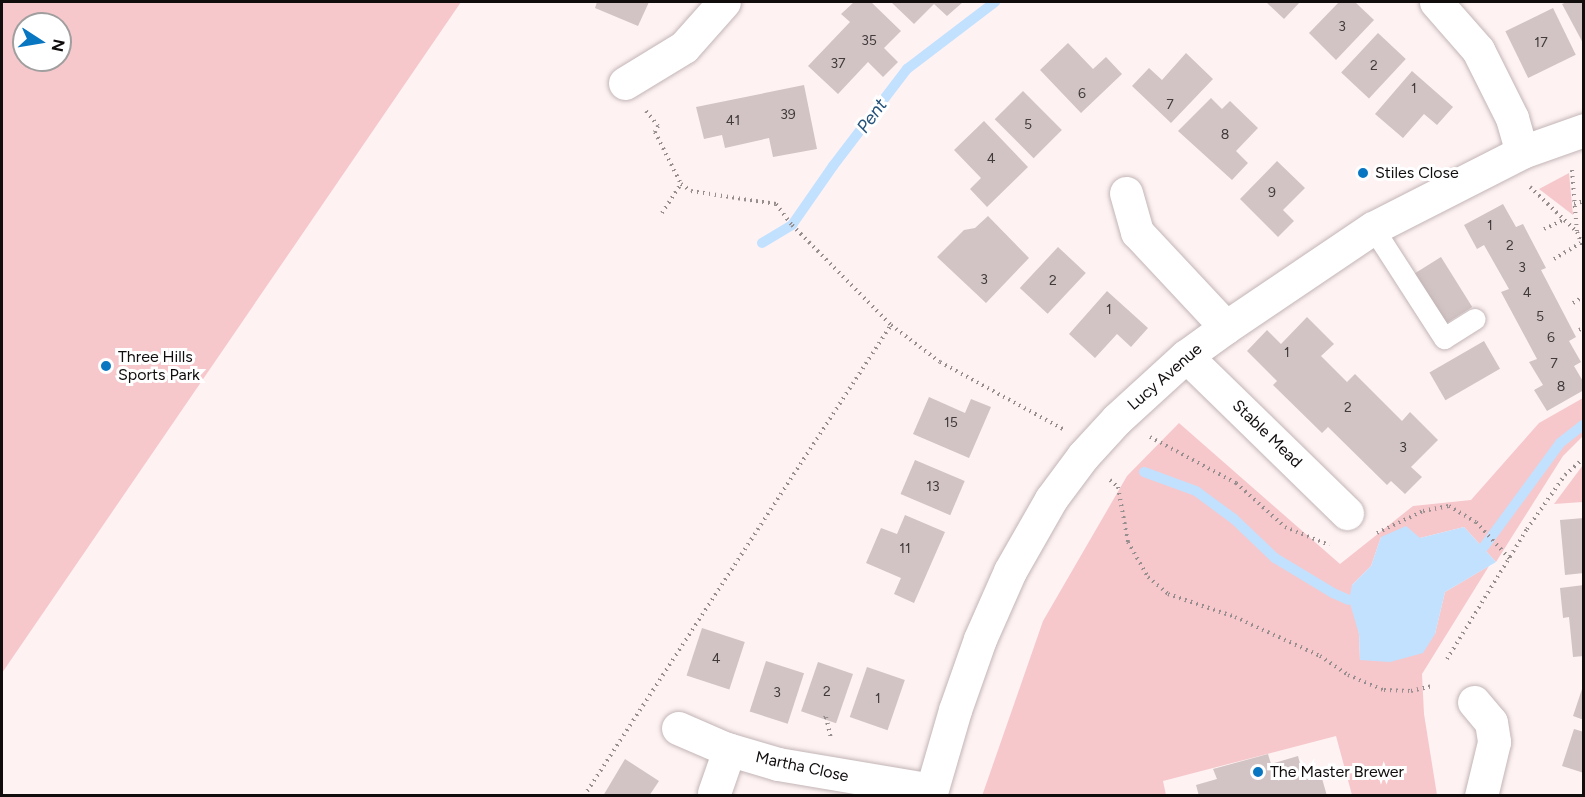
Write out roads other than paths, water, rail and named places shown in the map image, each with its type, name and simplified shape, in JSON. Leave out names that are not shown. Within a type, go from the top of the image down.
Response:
[{"type":"street","points":[[625,83],[684,47],[724,2]]},
{"type":"street","points":[[1436,2],[1478,50],[1512,118],[1525,167]]},
{"type":"street","name":"Lucy Avenue","points":[[930,793],[966,679],[1010,570],[1051,499],[1087,451],[1117,419],[1186,356],[1373,228],[1525,167],[1584,130]]},
{"type":"street","points":[[1126,193],[1137,232],[1226,327]]},
{"type":"street","name":"Stable Mead","points":[[1186,356],[1347,513]]},
{"type":"street","points":[[1474,702],[1491,722],[1494,741],[1481,795]]},
{"type":"street","name":"Martha Close","points":[[678,728],[729,750],[833,775],[930,793]]},
{"type":"street","points":[[714,793],[729,750]]},
{"type":"lane","points":[[1373,228],[1444,338],[1474,319]]},
{"type":"water","points":[[1406,526],[1420,538],[1464,527],[1496,562],[1445,592],[1435,634],[1423,653],[1390,662],[1360,660],[1359,634],[1349,600],[1352,585],[1371,566],[1381,537]]},
{"type":"waterway","name":"Pent","points":[[762,243],[792,225],[833,166],[907,69],[995,2]]},
{"type":"waterway","points":[[1483,548],[1560,443],[1584,424]]},
{"type":"waterway","points":[[1144,472],[1196,491],[1234,519],[1275,558],[1333,593],[1349,600]]},
{"type":"place","name":"Stiles Close","points":[[1363,173]]},
{"type":"place","name":"Three Hills Sports Park","points":[[106,366]]},
{"type":"place","name":"The Master Brewer","points":[[1258,772]]}]
